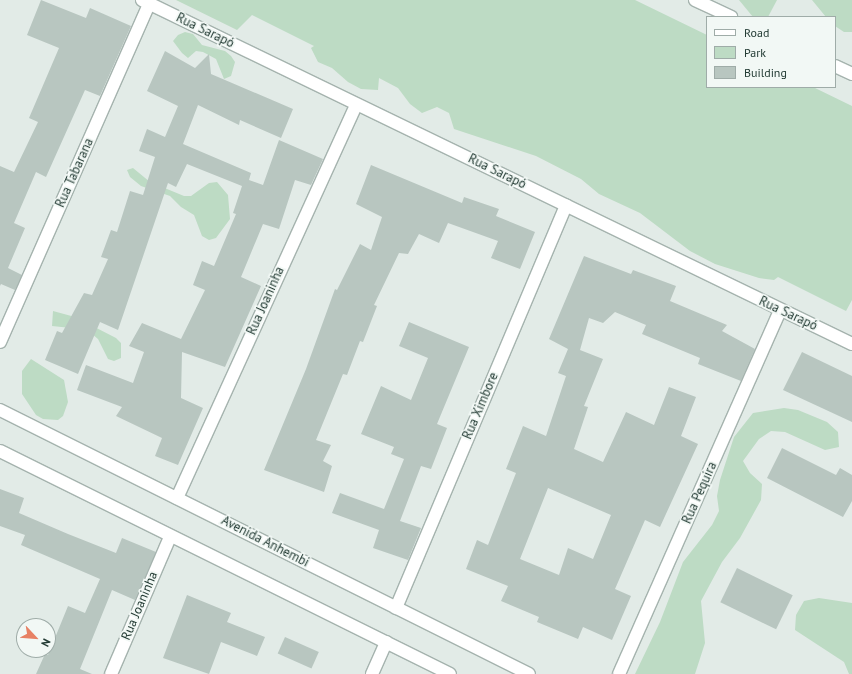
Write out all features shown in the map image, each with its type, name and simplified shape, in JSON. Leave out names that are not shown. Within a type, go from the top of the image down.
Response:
[{"type":"street","points":[[695,0],[729,16]]},
{"type":"street","name":"Rua Sarapó","points":[[146,2],[356,105],[566,205],[780,311],[852,344]]},
{"type":"street","name":"Rua Tabarana","points":[[0,342],[146,2]]},
{"type":"street","points":[[836,66],[852,74]]},
{"type":"street","name":"Rua Joaninha","points":[[177,498],[356,105]]},
{"type":"street","name":"Rua Ximbore","points":[[396,608],[566,205]]},
{"type":"street","name":"Rua Pequira","points":[[619,674],[780,311]]},
{"type":"street","name":"Avenida Anhembi","points":[[0,410],[529,674]]},
{"type":"street","points":[[0,451],[170,537],[450,674]]},
{"type":"street","name":"Rua Joaninha","points":[[111,674],[170,537]]},
{"type":"street","points":[[372,674],[386,642]]},
{"type":"green space","points":[[176,0],[635,0],[706,35],[706,88],[815,88],[852,106],[852,300],[846,311],[778,277],[774,280],[759,278],[715,264],[690,251],[640,213],[599,194],[581,179],[536,156],[454,129],[449,113],[437,107],[422,113],[410,104],[398,88],[379,78],[378,90],[361,89],[348,82],[332,68],[318,62],[311,48],[314,46],[252,15],[237,30]]},
{"type":"green space","points":[[739,0],[777,0],[769,16],[752,16]]},
{"type":"green space","points":[[812,0],[852,0],[852,32],[844,32],[836,27],[836,16],[825,16]]},
{"type":"green space","points":[[185,32],[193,34],[202,45],[225,51],[231,56],[235,62],[231,76],[224,79],[216,59],[203,52],[196,51],[188,58],[182,53],[173,41],[178,35]]},
{"type":"green space","points":[[133,168],[150,182],[184,196],[191,196],[209,183],[217,182],[228,195],[230,219],[216,238],[209,240],[202,236],[194,215],[181,207],[170,196],[141,186],[130,177],[127,170]]},
{"type":"green space","points":[[53,311],[75,317],[116,338],[121,343],[121,358],[114,361],[108,359],[98,339],[92,334],[71,328],[52,326]]},
{"type":"green space","points":[[31,359],[64,380],[68,402],[63,416],[58,420],[43,419],[36,415],[22,394],[22,371]]},
{"type":"green space","points":[[784,408],[798,410],[827,422],[838,432],[839,447],[825,450],[785,432],[771,431],[759,439],[743,461],[750,473],[762,484],[761,500],[740,538],[722,562],[701,601],[705,643],[695,674],[635,674],[660,622],[683,562],[712,525],[719,511],[717,496],[720,480],[734,437],[753,413]]},
{"type":"green space","points":[[819,598],[852,603],[852,674],[849,674],[844,662],[795,630],[796,615],[804,601]]},
{"type":"building","points":[[41,0],[86,18],[90,8],[131,26],[100,96],[85,90],[46,177],[36,172],[14,223],[25,228],[8,268],[22,275],[15,290],[1,284],[0,286],[0,166],[14,172],[38,122],[29,118],[59,48],[27,35]]},
{"type":"building","points":[[165,51],[195,68],[209,54],[211,74],[293,109],[281,138],[240,120],[239,125],[198,105],[183,144],[251,173],[249,180],[263,185],[279,140],[323,159],[311,185],[295,180],[279,229],[263,224],[241,277],[261,286],[225,367],[182,352],[181,398],[203,408],[178,465],[155,456],[162,438],[116,416],[122,407],[77,390],[86,365],[133,383],[144,352],[129,346],[142,323],[181,339],[205,290],[193,285],[202,261],[214,266],[236,214],[233,213],[242,186],[187,164],[176,187],[168,183],[118,330],[100,322],[78,374],[45,360],[57,331],[62,333],[84,293],[92,295],[108,259],[101,257],[111,230],[117,232],[130,191],[143,195],[155,157],[139,151],[147,129],[165,137],[178,106],[147,91]]},
{"type":"building","points":[[371,165],[462,203],[464,197],[499,209],[496,216],[535,232],[520,269],[491,258],[498,241],[448,223],[439,243],[419,234],[408,254],[399,253],[374,305],[377,306],[363,342],[360,341],[347,375],[343,374],[316,440],[331,445],[323,461],[332,466],[324,492],[264,470],[306,369],[335,289],[337,290],[360,244],[371,250],[382,217],[356,204]]},
{"type":"building","points":[[584,256],[631,274],[633,270],[676,286],[670,301],[727,325],[722,331],[755,349],[741,381],[698,364],[700,358],[642,334],[646,325],[615,312],[603,323],[589,318],[580,350],[603,359],[584,406],[588,407],[574,449],[603,462],[626,412],[654,425],[669,387],[696,397],[681,436],[698,444],[660,527],[645,520],[615,589],[631,596],[612,640],[583,627],[578,639],[537,622],[539,617],[501,601],[508,586],[466,569],[477,540],[488,545],[516,473],[506,469],[523,426],[546,436],[566,376],[558,373],[568,349],[549,339]],"holes":[[[548,488],[611,515],[593,559],[568,548],[559,575],[520,559]]]},
{"type":"building","points":[[409,322],[469,347],[437,424],[447,428],[431,469],[421,466],[400,521],[421,528],[408,560],[373,548],[379,530],[332,513],[340,493],[384,509],[404,459],[391,454],[394,447],[361,434],[381,386],[411,400],[428,358],[399,346]]},
{"type":"building","points":[[802,352],[852,376],[852,422],[783,390]]},
{"type":"building","points":[[782,448],[836,475],[840,468],[852,475],[852,501],[843,517],[767,478]]},
{"type":"building","points":[[0,489],[24,498],[19,513],[68,534],[116,553],[122,538],[156,552],[135,600],[112,590],[80,669],[92,674],[36,674],[43,658],[56,658],[56,635],[68,606],[85,613],[100,579],[21,545],[25,535],[0,526]]},
{"type":"building","points":[[737,568],[793,595],[776,629],[720,602]]},
{"type":"building","points":[[187,595],[231,613],[227,622],[265,637],[257,656],[221,642],[209,674],[163,658]]},
{"type":"building","points":[[285,637],[319,652],[311,668],[278,653]]}]
